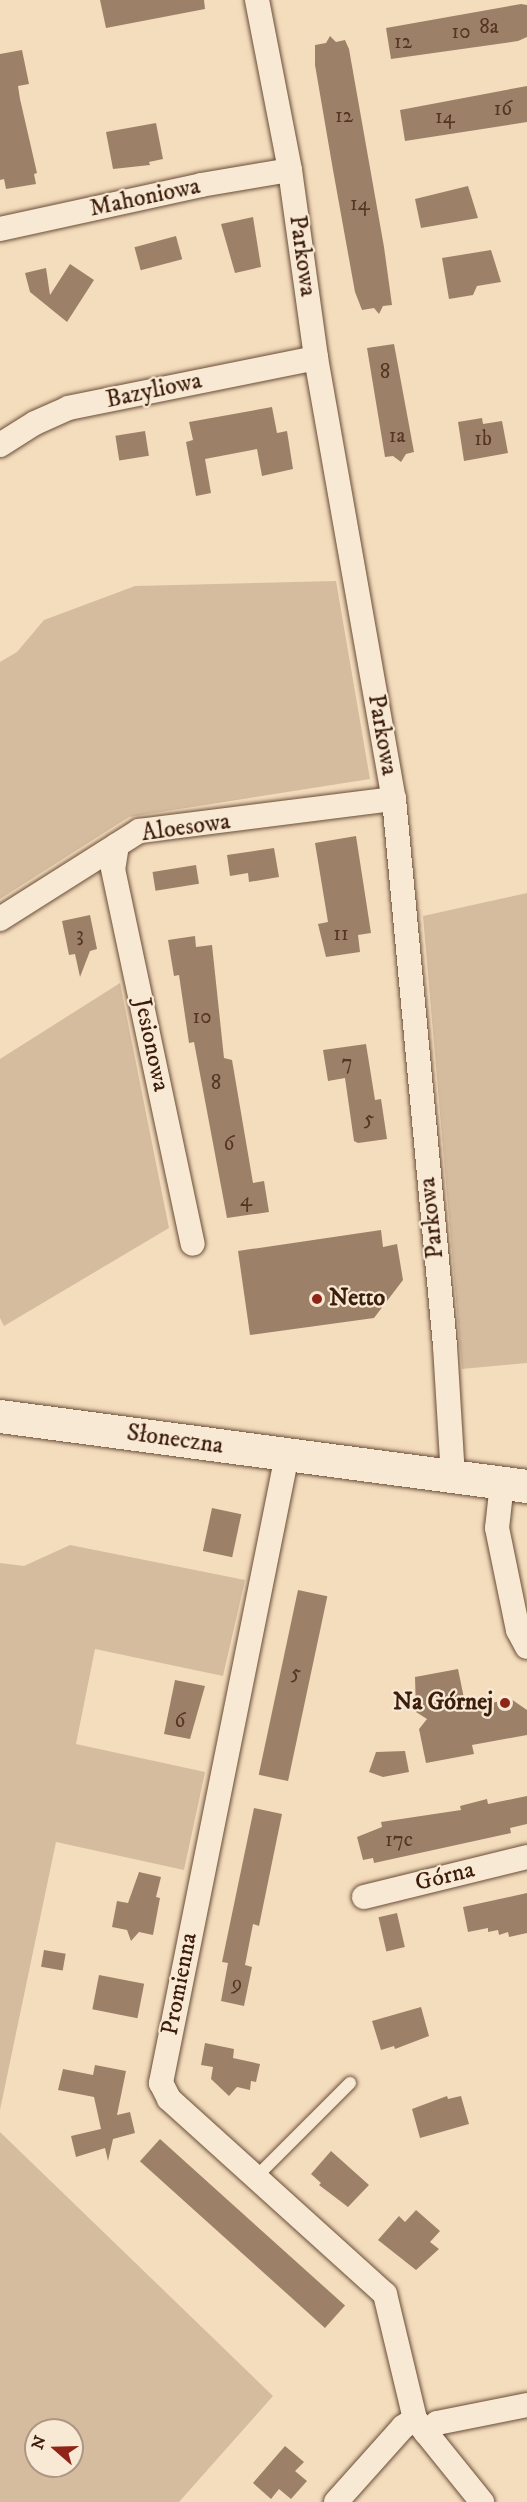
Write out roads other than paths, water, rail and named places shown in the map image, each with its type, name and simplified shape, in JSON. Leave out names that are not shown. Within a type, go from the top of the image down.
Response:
[{"type":"street","name":"Parkowa","points":[[257,0],[290,170],[316,358],[394,799],[445,1346],[453,1476]]},
{"type":"street","name":"Mahoniowa","points":[[0,229],[201,185],[290,170]]},
{"type":"street","name":"Bazyliowa","points":[[0,445],[34,423],[68,408],[316,358]]},
{"type":"street","name":"Aloesowa","points":[[0,919],[139,831],[394,799]]},
{"type":"street","name":"Jesionowa","points":[[117,845],[113,869],[193,1244]]},
{"type":"street","name":"Słoneczna","points":[[0,1416],[453,1476]]},
{"type":"street","name":"Promienna","points":[[287,1455],[161,2083],[169,2099],[385,2294],[420,2426],[482,2502]]},
{"type":"street","points":[[453,1476],[514,1485],[497,1528],[518,1629],[527,1647]]},
{"type":"street","name":"Górna","points":[[364,1897],[527,1857]]},
{"type":"street","points":[[336,2502],[403,2427],[437,2424],[527,2405]]},
{"type":"lane","points":[[256,2178],[350,2083]]},
{"type":"place","name":"Netto","points":[[317,1299]]},
{"type":"place","name":"Na Górnej","points":[[505,1703]]}]
